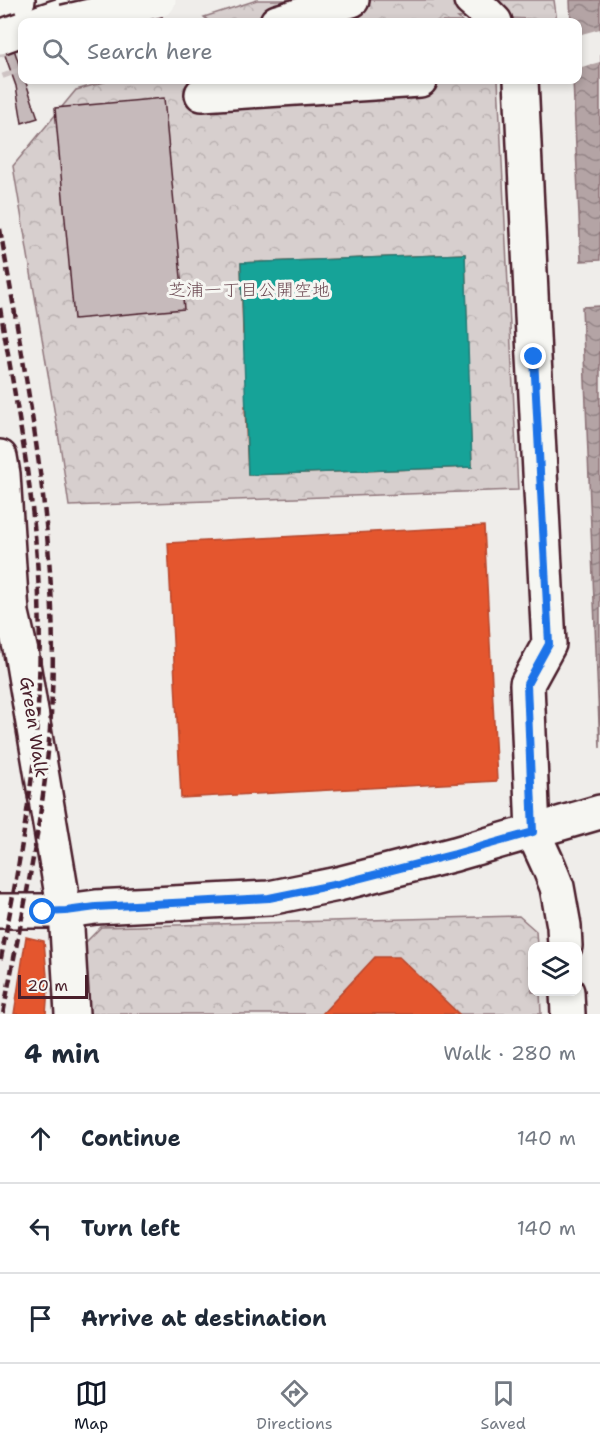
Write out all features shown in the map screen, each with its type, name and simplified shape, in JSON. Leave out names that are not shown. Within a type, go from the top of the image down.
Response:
[{"type":"main road","points":[[0,6],[18,0]]},
{"type":"main road","points":[[52,18],[105,0]]},
{"type":"main road","points":[[81,18],[159,0]]},
{"type":"main road","points":[[291,18],[352,0]]},
{"type":"main road","points":[[471,0],[491,18]]},
{"type":"main road","points":[[0,37],[18,32]]},
{"type":"main road","points":[[202,94],[370,95],[407,84]]},
{"type":"main road","points":[[521,84],[549,644],[527,684],[533,832],[557,887],[565,942]]},
{"type":"main road","name":"Green Walk","points":[[0,458],[12,613],[21,652],[63,900],[72,1014]]},
{"type":"main road","points":[[0,911],[63,900],[96,907],[269,898],[338,884],[455,854],[600,812]]},
{"type":"main road","points":[[567,996],[568,1014]]},
{"type":"green space","points":[[257,0],[554,0],[556,18],[205,18]]},
{"type":"green space","name":"芝浦一丁目公開空地","points":[[97,84],[498,84],[518,490],[69,506],[13,166],[76,90]]},
{"type":"green space","points":[[519,916],[536,931],[537,942],[528,942],[528,996],[540,996],[541,1014],[85,1014],[81,947],[101,927]]},
{"type":"water","points":[[570,0],[600,0],[600,260],[581,261],[573,84],[582,84],[582,18],[571,18]]},
{"type":"water","points":[[600,306],[600,748],[582,307]]},
{"type":"pier","points":[[600,29],[600,62],[582,67],[582,34]]},
{"type":"building: Shops","points":[[465,254],[467,324],[434,325],[436,396],[469,394],[472,467],[248,475],[245,406],[277,404],[275,333],[243,334],[241,263]]},
{"type":"building: Shops","points":[[484,526],[497,781],[181,798],[168,543]]},
{"type":"building: Shops","points":[[26,937],[44,941],[48,988],[46,1014],[14,1014]]},
{"type":"building: Shops","points":[[375,957],[399,957],[459,1014],[322,1014]]},
{"type":"building: Public","points":[[465,254],[472,467],[248,475],[241,263]]},
{"type":"building: Other","points":[[0,7],[18,61],[18,84],[26,84],[38,118],[22,123],[16,86],[0,41]]},
{"type":"building: Other","points":[[164,98],[184,309],[74,319],[55,108]]},
{"type":"tunnel","points":[[0,22],[18,70]]},
{"type":"railway","points":[[0,229],[40,470],[47,531],[53,653],[51,714],[44,790],[3,1014]]},
{"type":"railway","points":[[0,308],[34,525],[40,644],[34,760],[17,873],[0,963]]},
{"type":"route","points":[[43,912],[269,898],[338,884],[533,832],[527,684],[549,644],[534,357]]}]
